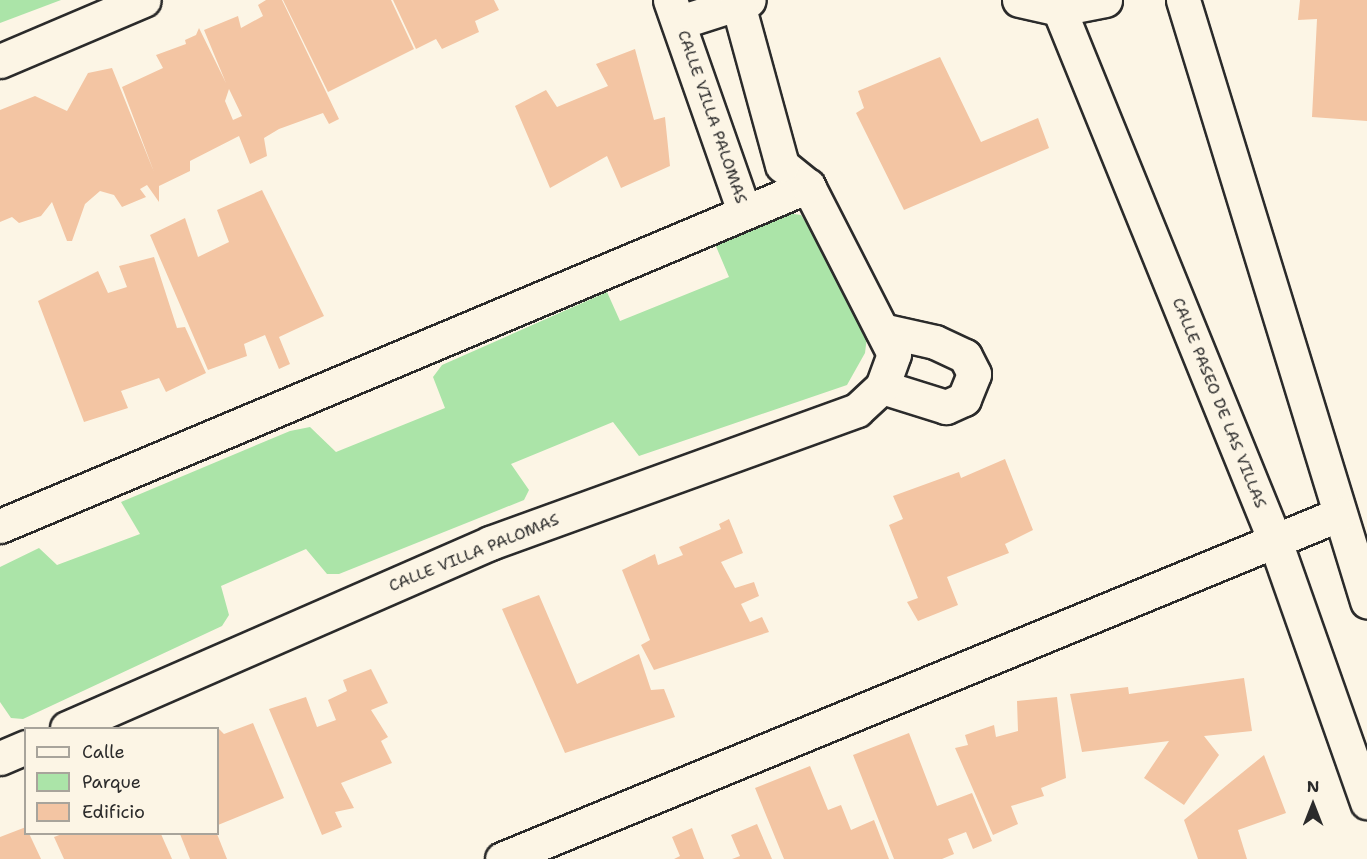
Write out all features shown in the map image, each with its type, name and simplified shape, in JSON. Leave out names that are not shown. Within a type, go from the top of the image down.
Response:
[{"type":"street","points":[[0,61],[144,0]]},
{"type":"street","points":[[1019,0],[1059,9],[1104,0]]},
{"type":"street","points":[[1183,0],[1367,601]]},
{"type":"street","name":"CALLE VILLA PALOMAS","points":[[72,727],[490,543],[856,410],[882,387],[894,354],[808,186],[782,165],[742,1],[675,11],[744,211]]},
{"type":"street","name":"CALLE PASEO DE LAS VILLAS","points":[[1059,9],[1275,541],[1367,802]]},
{"type":"street","name":"CALLE VILLA PALOMAS","points":[[0,526],[808,186]]},
{"type":"street","points":[[882,330],[935,342],[965,356],[974,374],[964,399],[945,407],[882,387]]},
{"type":"street","points":[[502,859],[1340,514]]},
{"type":"street","points":[[0,758],[24,748]]},
{"type":"green space","points":[[0,0],[61,0],[0,23]]},
{"type":"green space","points":[[787,213],[801,215],[839,274],[867,337],[865,353],[847,385],[639,456],[613,422],[511,464],[529,490],[524,500],[339,574],[327,574],[306,549],[221,586],[229,615],[222,626],[23,719],[11,718],[0,702],[0,567],[39,548],[57,565],[140,534],[121,502],[290,431],[310,427],[336,452],[445,408],[433,377],[442,365],[607,292],[620,321],[729,277],[715,244]]},
{"type":"building","points":[[266,0],[282,0],[339,119],[329,124],[323,113],[279,129],[264,138],[267,156],[250,164],[239,136],[190,161],[190,171],[159,186],[159,202],[147,185],[140,189],[146,197],[122,207],[114,195],[100,191],[85,204],[72,241],[67,241],[52,202],[41,216],[19,223],[12,217],[0,222],[0,110],[35,96],[67,111],[88,73],[112,68],[154,172],[122,87],[163,68],[156,55],[186,44],[185,40],[196,35],[199,28],[226,83],[204,30],[238,16],[241,28],[263,16],[258,5]],"holes":[[[229,89],[242,116],[233,120],[225,101]]]},
{"type":"building","points":[[283,0],[391,0],[414,49],[328,92]]},
{"type":"building","points":[[393,0],[494,0],[499,10],[475,21],[479,32],[442,49],[436,39],[416,49]]},
{"type":"building","points":[[1300,0],[1367,0],[1367,121],[1312,117],[1317,19],[1298,20]]},
{"type":"building","points":[[635,49],[654,120],[665,117],[670,166],[621,188],[607,156],[550,188],[515,106],[546,90],[557,107],[608,86],[596,64]]},
{"type":"building","points":[[940,57],[981,142],[1038,118],[1049,148],[904,210],[856,113],[864,108],[858,91]]},
{"type":"building","points":[[262,190],[324,316],[279,337],[290,364],[279,369],[265,335],[244,344],[247,356],[208,370],[150,235],[185,218],[198,257],[229,242],[217,210]]},
{"type":"building","points":[[154,257],[177,328],[185,327],[206,373],[166,392],[159,378],[121,391],[128,408],[84,422],[38,301],[98,271],[108,293],[127,287],[119,266]]},
{"type":"building","points":[[1005,459],[1033,530],[1005,544],[1009,553],[947,577],[958,605],[918,621],[907,602],[918,598],[889,525],[903,519],[893,496],[959,472],[961,478]]},
{"type":"building","points":[[729,519],[743,553],[721,562],[735,588],[754,582],[759,596],[741,604],[750,622],[762,617],[769,632],[654,670],[641,645],[650,640],[622,570],[655,554],[658,565],[683,555],[679,547],[721,529],[719,524]]},
{"type":"building","points":[[539,595],[577,684],[639,654],[651,690],[664,689],[675,717],[565,753],[502,609]]},
{"type":"building","points":[[371,669],[388,703],[371,710],[388,737],[381,741],[392,763],[341,783],[354,808],[335,812],[342,827],[322,835],[269,709],[306,697],[317,727],[336,720],[328,700],[347,691],[343,680]]},
{"type":"building","points":[[1244,678],[1252,731],[1204,736],[1219,755],[1184,805],[1144,778],[1169,741],[1082,752],[1070,694],[1128,687],[1129,694]]},
{"type":"building","points":[[1057,697],[1066,778],[1041,788],[1044,796],[1011,806],[1018,824],[993,835],[955,748],[968,745],[965,735],[994,725],[996,737],[1018,731],[1017,701]]},
{"type":"building","points":[[253,723],[284,798],[219,825],[219,729],[224,734]]},
{"type":"building","points":[[909,733],[937,806],[972,793],[992,841],[973,849],[966,832],[948,839],[954,854],[942,859],[894,859],[853,755]]},
{"type":"building","points":[[1264,755],[1286,813],[1238,830],[1247,859],[1198,859],[1184,820]]},
{"type":"building","points":[[810,766],[828,810],[841,805],[851,830],[874,820],[889,859],[784,859],[755,788]]},
{"type":"building","points":[[757,824],[772,859],[732,859],[740,856],[731,835]]},
{"type":"building","points":[[24,828],[24,835],[30,835],[41,859],[0,859],[0,837]]},
{"type":"building","points":[[692,828],[704,859],[674,859],[680,856],[672,837]]},
{"type":"building","points":[[59,835],[161,835],[172,859],[64,859],[54,837]]},
{"type":"building","points":[[180,835],[217,835],[227,859],[190,859]]}]
